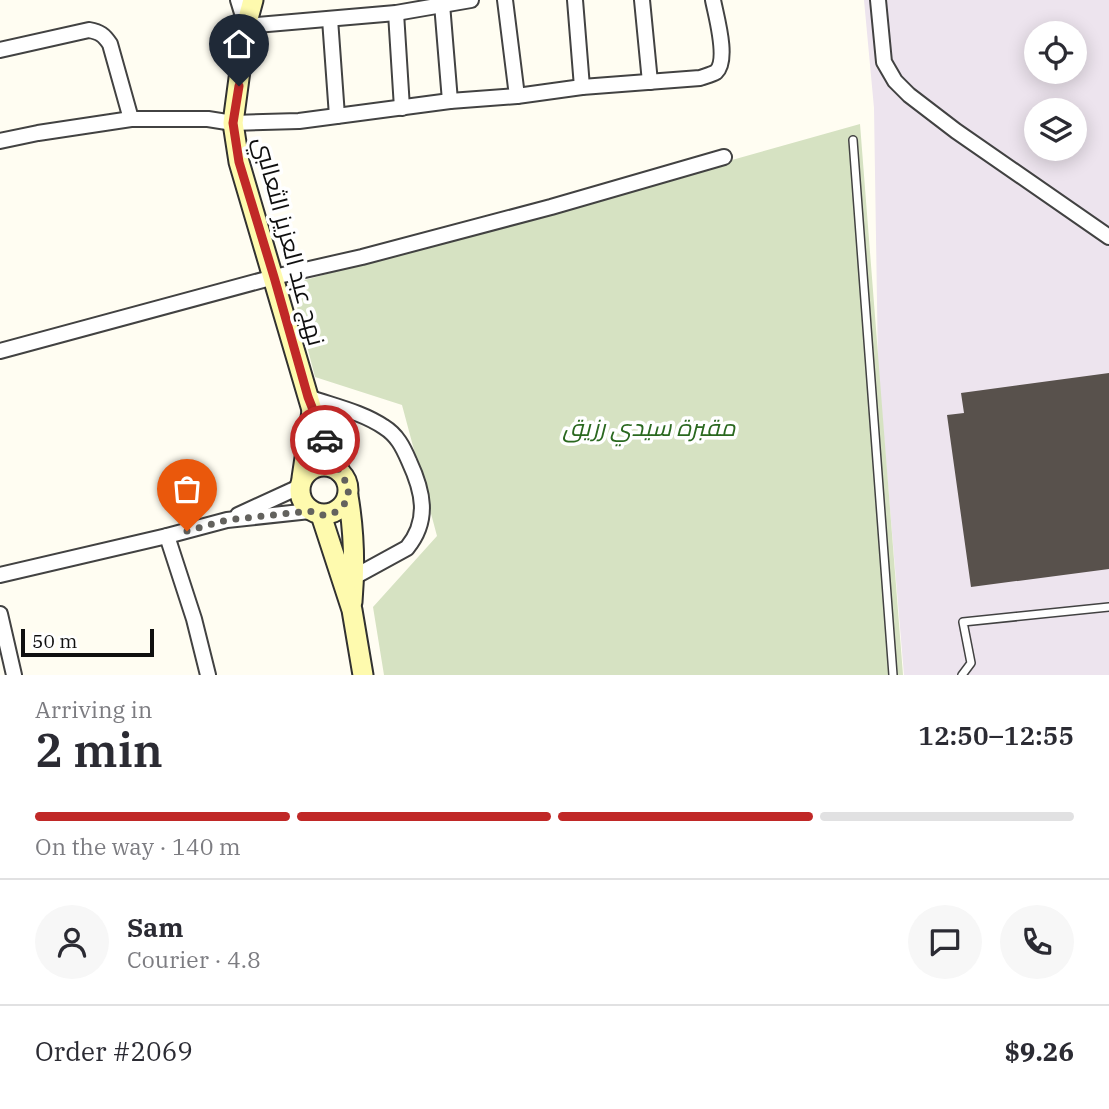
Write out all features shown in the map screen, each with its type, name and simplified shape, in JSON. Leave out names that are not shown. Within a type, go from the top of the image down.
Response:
[{"type":"street","points":[[237,0],[246,26],[396,13],[471,0]]},
{"type":"street","name":"نهج عبد العزيز الثعالبي","points":[[253,0],[246,26],[233,123],[239,162],[310,404],[340,472]]},
{"type":"street","points":[[505,0],[517,96]]},
{"type":"street","points":[[575,0],[582,87]]},
{"type":"street","points":[[642,0],[650,82]]},
{"type":"street","points":[[0,141],[131,119],[208,119],[233,123],[299,121],[450,101],[700,78],[719,69],[722,53],[713,0]]},
{"type":"street","points":[[878,0],[884,62],[895,81],[909,95],[967,139],[1109,237]]},
{"type":"street","points":[[442,4],[450,101]]},
{"type":"street","points":[[396,13],[402,108]]},
{"type":"street","points":[[330,19],[337,116]]},
{"type":"street","points":[[0,50],[89,30],[98,31],[110,44],[131,119]]},
{"type":"street","points":[[0,351],[274,277],[362,257],[551,207],[724,157]]},
{"type":"street","points":[[310,404],[371,419],[386,428],[402,445],[421,492],[421,521],[407,548],[354,577]]},
{"type":"street","name":"نهج عبد العزيز الثعالبي","points":[[301,482],[310,404]]},
{"type":"street","points":[[227,520],[301,482],[310,470],[320,466],[340,472],[347,483],[353,535],[352,610]]},
{"type":"street","points":[[301,482],[300,496],[303,504],[315,513],[352,610],[363,675]]},
{"type":"street","points":[[0,575],[227,520],[330,514],[343,505],[348,496]]},
{"type":"street","points":[[167,536],[194,619],[208,675]]},
{"type":"street","points":[[0,614],[14,675]]},
{"type":"lane","points":[[853,140],[893,675]]},
{"type":"lane","points":[[962,675],[971,663],[963,622],[1109,607]]},
{"type":"shaded area","points":[[864,0],[1109,0],[1109,675],[904,675],[878,366],[874,108]]},
{"type":"green space","name":"مقبرة سيدي رزيق","points":[[860,124],[903,675],[384,675],[373,607],[437,536],[402,405],[315,377],[291,284]]},
{"type":"building","points":[[1109,373],[1109,569],[971,587],[947,415],[964,413],[961,393]]},
{"type":"way so far","points":[[187,531],[227,520],[310,511],[321,515],[337,510],[343,505],[349,489],[325,440]]},
{"type":"route","points":[[239,86],[233,123],[239,162],[312,410],[325,440]]}]
